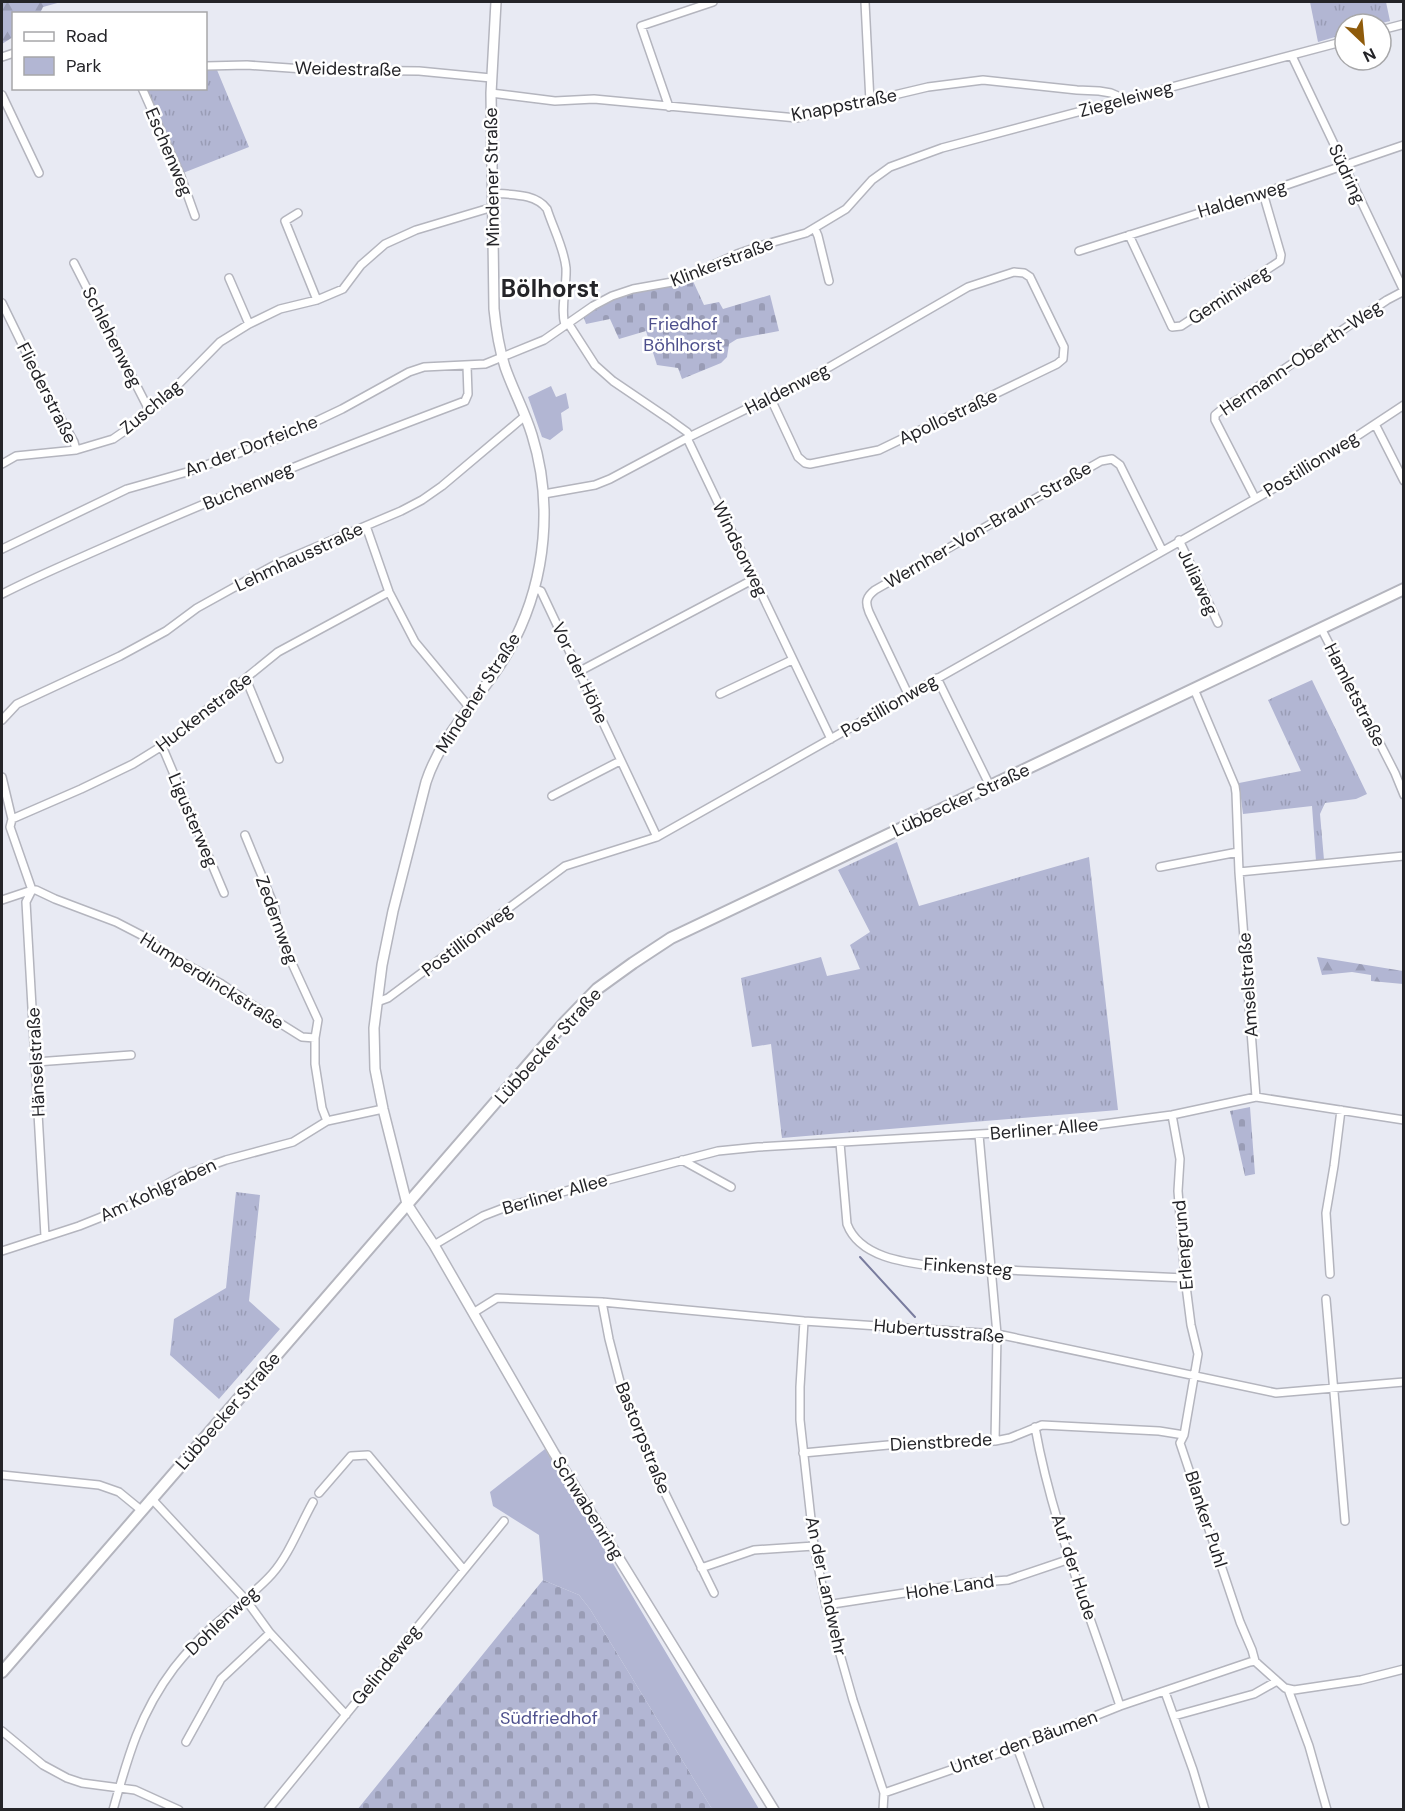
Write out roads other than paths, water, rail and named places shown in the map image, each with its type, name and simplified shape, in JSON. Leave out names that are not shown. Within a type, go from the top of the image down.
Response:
[{"type":"main road","name":"Lübbecker Straße","points":[[2,1672],[565,1022],[597,989],[671,938],[1404,589]]},
{"type":"street","name":"Mindener Straße","points":[[407,1204],[383,1110],[375,1069],[374,1050],[376,1002],[393,911],[431,764],[515,641],[535,590],[543,547],[544,494],[539,462],[525,416],[503,358],[494,309],[491,78],[496,2]]},
{"type":"street","points":[[669,107],[641,26],[713,2]]},
{"type":"street","points":[[865,2],[870,102]]},
{"type":"street","name":"Ziegeleiweg","points":[[907,159],[1333,44]]},
{"type":"street","name":"Südring","points":[[1292,56],[1404,291]]},
{"type":"street","name":"Weidestraße","points":[[207,66],[247,65],[318,70],[419,71],[491,78]]},
{"type":"street","name":"Knappstraße","points":[[491,93],[555,101],[594,99],[797,118],[928,87],[983,80],[1099,91],[1118,96],[1121,100]]},
{"type":"street","name":"Eschenweg","points":[[143,90],[180,174],[195,216]]},
{"type":"street","points":[[2,95],[39,173]]},
{"type":"street","name":"Haldenweg","points":[[1079,250],[1263,194],[1404,145]]},
{"type":"street","name":"Klinkerstraße","points":[[503,358],[544,340],[593,306],[612,296],[633,289],[678,281],[737,254],[815,229],[846,209],[880,173],[907,159]]},
{"type":"street","points":[[493,193],[535,198],[547,209],[566,265],[563,319],[567,324]]},
{"type":"street","name":"Geminiweg","points":[[1129,235],[1172,327],[1181,326],[1280,261],[1281,255],[1263,194]]},
{"type":"street","name":"Zuschlag","points":[[2,464],[16,456],[76,450],[113,439],[150,411],[220,342],[249,324],[280,309],[317,300],[343,289],[361,265],[385,244],[416,230],[493,207]]},
{"type":"street","points":[[298,213],[285,221],[317,300]]},
{"type":"street","points":[[815,229],[829,281]]},
{"type":"street","name":"Schlehenweg","points":[[74,263],[150,411]]},
{"type":"street","name":"Haldenweg","points":[[544,494],[595,485],[841,361],[968,287],[1014,272],[1024,273]]},
{"type":"street","name":"Apollostraße","points":[[770,397],[798,457],[810,464],[879,450],[1057,364],[1063,359],[1064,347],[1033,281],[1024,273]]},
{"type":"street","points":[[228,278],[249,324]]},
{"type":"street","name":"Hermann-Oberth-Weg","points":[[1255,498],[1215,420],[1215,415],[1387,300],[1404,291]]},
{"type":"street","name":"Fliederstraße","points":[[2,303],[42,385],[74,442],[76,450]]},
{"type":"street","name":"Windsorweg","points":[[567,324],[595,365],[613,381],[687,432],[831,739]]},
{"type":"street","name":"An der Dorfeiche","points":[[2,549],[127,489],[212,464],[283,437],[342,409],[409,372],[424,367],[485,364],[503,358]]},
{"type":"street","name":"Buchenweg","points":[[2,594],[211,501],[334,450],[465,401],[468,394],[467,366]]},
{"type":"street","name":"Postillionweg","points":[[376,1002],[388,998],[565,866],[657,837],[1301,473],[1404,405]]},
{"type":"street","name":"Lehmhausstraße","points":[[2,720],[17,704],[166,631],[197,608],[278,563],[401,511],[428,496],[525,416]]},
{"type":"street","points":[[1375,424],[1404,481]]},
{"type":"street","name":"Wernher-Von-Braun-Straße","points":[[908,694],[869,612],[866,604],[869,595],[874,590],[1101,461],[1112,459],[1120,465],[1162,550]]},
{"type":"street","points":[[366,526],[389,592],[415,642],[469,707]]},
{"type":"street","name":"Juliaweg","points":[[1179,540],[1218,623]]},
{"type":"street","points":[[580,671],[754,579]]},
{"type":"street","name":"Vor der Höhe","points":[[535,590],[541,591],[657,837]]},
{"type":"street","name":"Huckenstraße","points":[[11,823],[123,769],[162,746],[278,652],[389,592]]},
{"type":"street","name":"Hamletstraße","points":[[1321,628],[1404,795]]},
{"type":"street","points":[[720,694],[792,660]]},
{"type":"street","points":[[937,678],[990,786]]},
{"type":"street","points":[[246,679],[279,759]]},
{"type":"street","name":"Amselstraße","points":[[1194,689],[1235,786],[1239,872],[1256,1097]]},
{"type":"street","name":"Ligusterweg","points":[[162,746],[224,893]]},
{"type":"street","points":[[552,796],[620,761]]},
{"type":"street","points":[[2,777],[11,823],[32,890],[2,900]]},
{"type":"street","points":[[2,826],[11,823]]},
{"type":"street","name":"Zedernweg","points":[[245,836],[275,908],[279,935],[318,1020],[315,1038]]},
{"type":"street","points":[[1160,867],[1238,852]]},
{"type":"street","points":[[1239,872],[1404,856]]},
{"type":"street","name":"Humperdinckstraße","points":[[32,890],[116,922],[147,938],[166,953],[220,983],[302,1037],[315,1038]]},
{"type":"street","name":"Hänselstraße","points":[[32,890],[26,902],[45,1236]]},
{"type":"street","points":[[315,1038],[315,1064],[322,1108],[327,1121]]},
{"type":"street","points":[[36,1062],[131,1055]]},
{"type":"street","name":"Berliner Allee","points":[[434,1245],[483,1216],[509,1206],[718,1151],[1066,1129],[1172,1115],[1256,1097],[1404,1120]]},
{"type":"street","name":"Am Kohlgraben","points":[[2,1251],[80,1226],[124,1208],[181,1176],[226,1160],[293,1142],[327,1121],[383,1110]]},
{"type":"street","points":[[1330,1274],[1326,1213],[1341,1110]]},
{"type":"street","name":"Erlengrund","points":[[1172,1115],[1180,1159],[1178,1191],[1185,1278],[1191,1325],[1198,1354],[1193,1375]]},
{"type":"street","points":[[978,1135],[997,1334],[995,1441]]},
{"type":"street","name":"Finkensteg","points":[[840,1143],[847,1224],[851,1234],[865,1248],[891,1258],[941,1267],[1185,1278]]},
{"type":"street","points":[[682,1160],[731,1187]]},
{"type":"street","name":"Schwabenring","points":[[407,1204],[434,1245],[554,1453],[774,1809]]},
{"type":"street","name":"Hubertusstraße","points":[[473,1313],[497,1298],[602,1302],[804,1321],[997,1334],[1276,1394],[1404,1382]]},
{"type":"street","points":[[1326,1299],[1345,1521]]},
{"type":"street","name":"Bastorpstraße","points":[[602,1302],[625,1401],[664,1491],[714,1593]]},
{"type":"street","name":"An der Landwehr","points":[[804,1321],[800,1387],[803,1453],[814,1546],[826,1605],[853,1700],[884,1793],[883,1809]]},
{"type":"street","name":"Blanker Puhl","points":[[1193,1375],[1184,1435],[1180,1443],[1255,1661]]},
{"type":"street","name":"Dienstbrede","points":[[803,1453],[899,1444],[995,1441],[1010,1438],[1042,1425],[1159,1431],[1184,1435]]},
{"type":"street","name":"Auf der Hude","points":[[1035,1427],[1041,1463],[1070,1559],[1120,1706]]},
{"type":"street","points":[[319,1493],[351,1456],[368,1455],[464,1570]]},
{"type":"street","points":[[2,1475],[99,1485],[119,1492],[141,1510]]},
{"type":"street","points":[[151,1498],[246,1600],[270,1633],[346,1715]]},
{"type":"street","name":"Dohlenweg","points":[[113,1809],[128,1754],[160,1689],[210,1628],[246,1600],[273,1573],[287,1552],[313,1502]]},
{"type":"street","name":"Gelindeweg","points":[[268,1809],[504,1521]]},
{"type":"street","points":[[701,1568],[754,1550],[814,1546]]},
{"type":"street","name":"Hohe Land","points":[[826,1605],[970,1583],[1008,1580],[1070,1559]]},
{"type":"street","points":[[186,1742],[222,1679],[270,1633]]},
{"type":"street","points":[[1255,1661],[1288,1689],[1297,1690],[1361,1680],[1404,1669]]},
{"type":"street","name":"Unter den Bäumen","points":[[884,1793],[1017,1747],[1120,1706],[1255,1661]]},
{"type":"street","points":[[1174,1716],[1254,1694],[1277,1681]]},
{"type":"street","points":[[1288,1689],[1308,1743],[1327,1809]]},
{"type":"street","points":[[1165,1692],[1205,1809]]},
{"type":"street","points":[[2,1731],[43,1765],[67,1778],[150,1796],[179,1809]]},
{"type":"street","points":[[1017,1747],[1040,1809]]},
{"type":"waterway","points":[[860,1257],[915,1317]]},
{"type":"district","name":"Bölhorst","points":[[550,288]]},
{"type":"park label","name":"Friedhof Böhlhorst","points":[[683,334]]},
{"type":"park label","name":"Südfriedhof","points":[[549,1718]]}]
